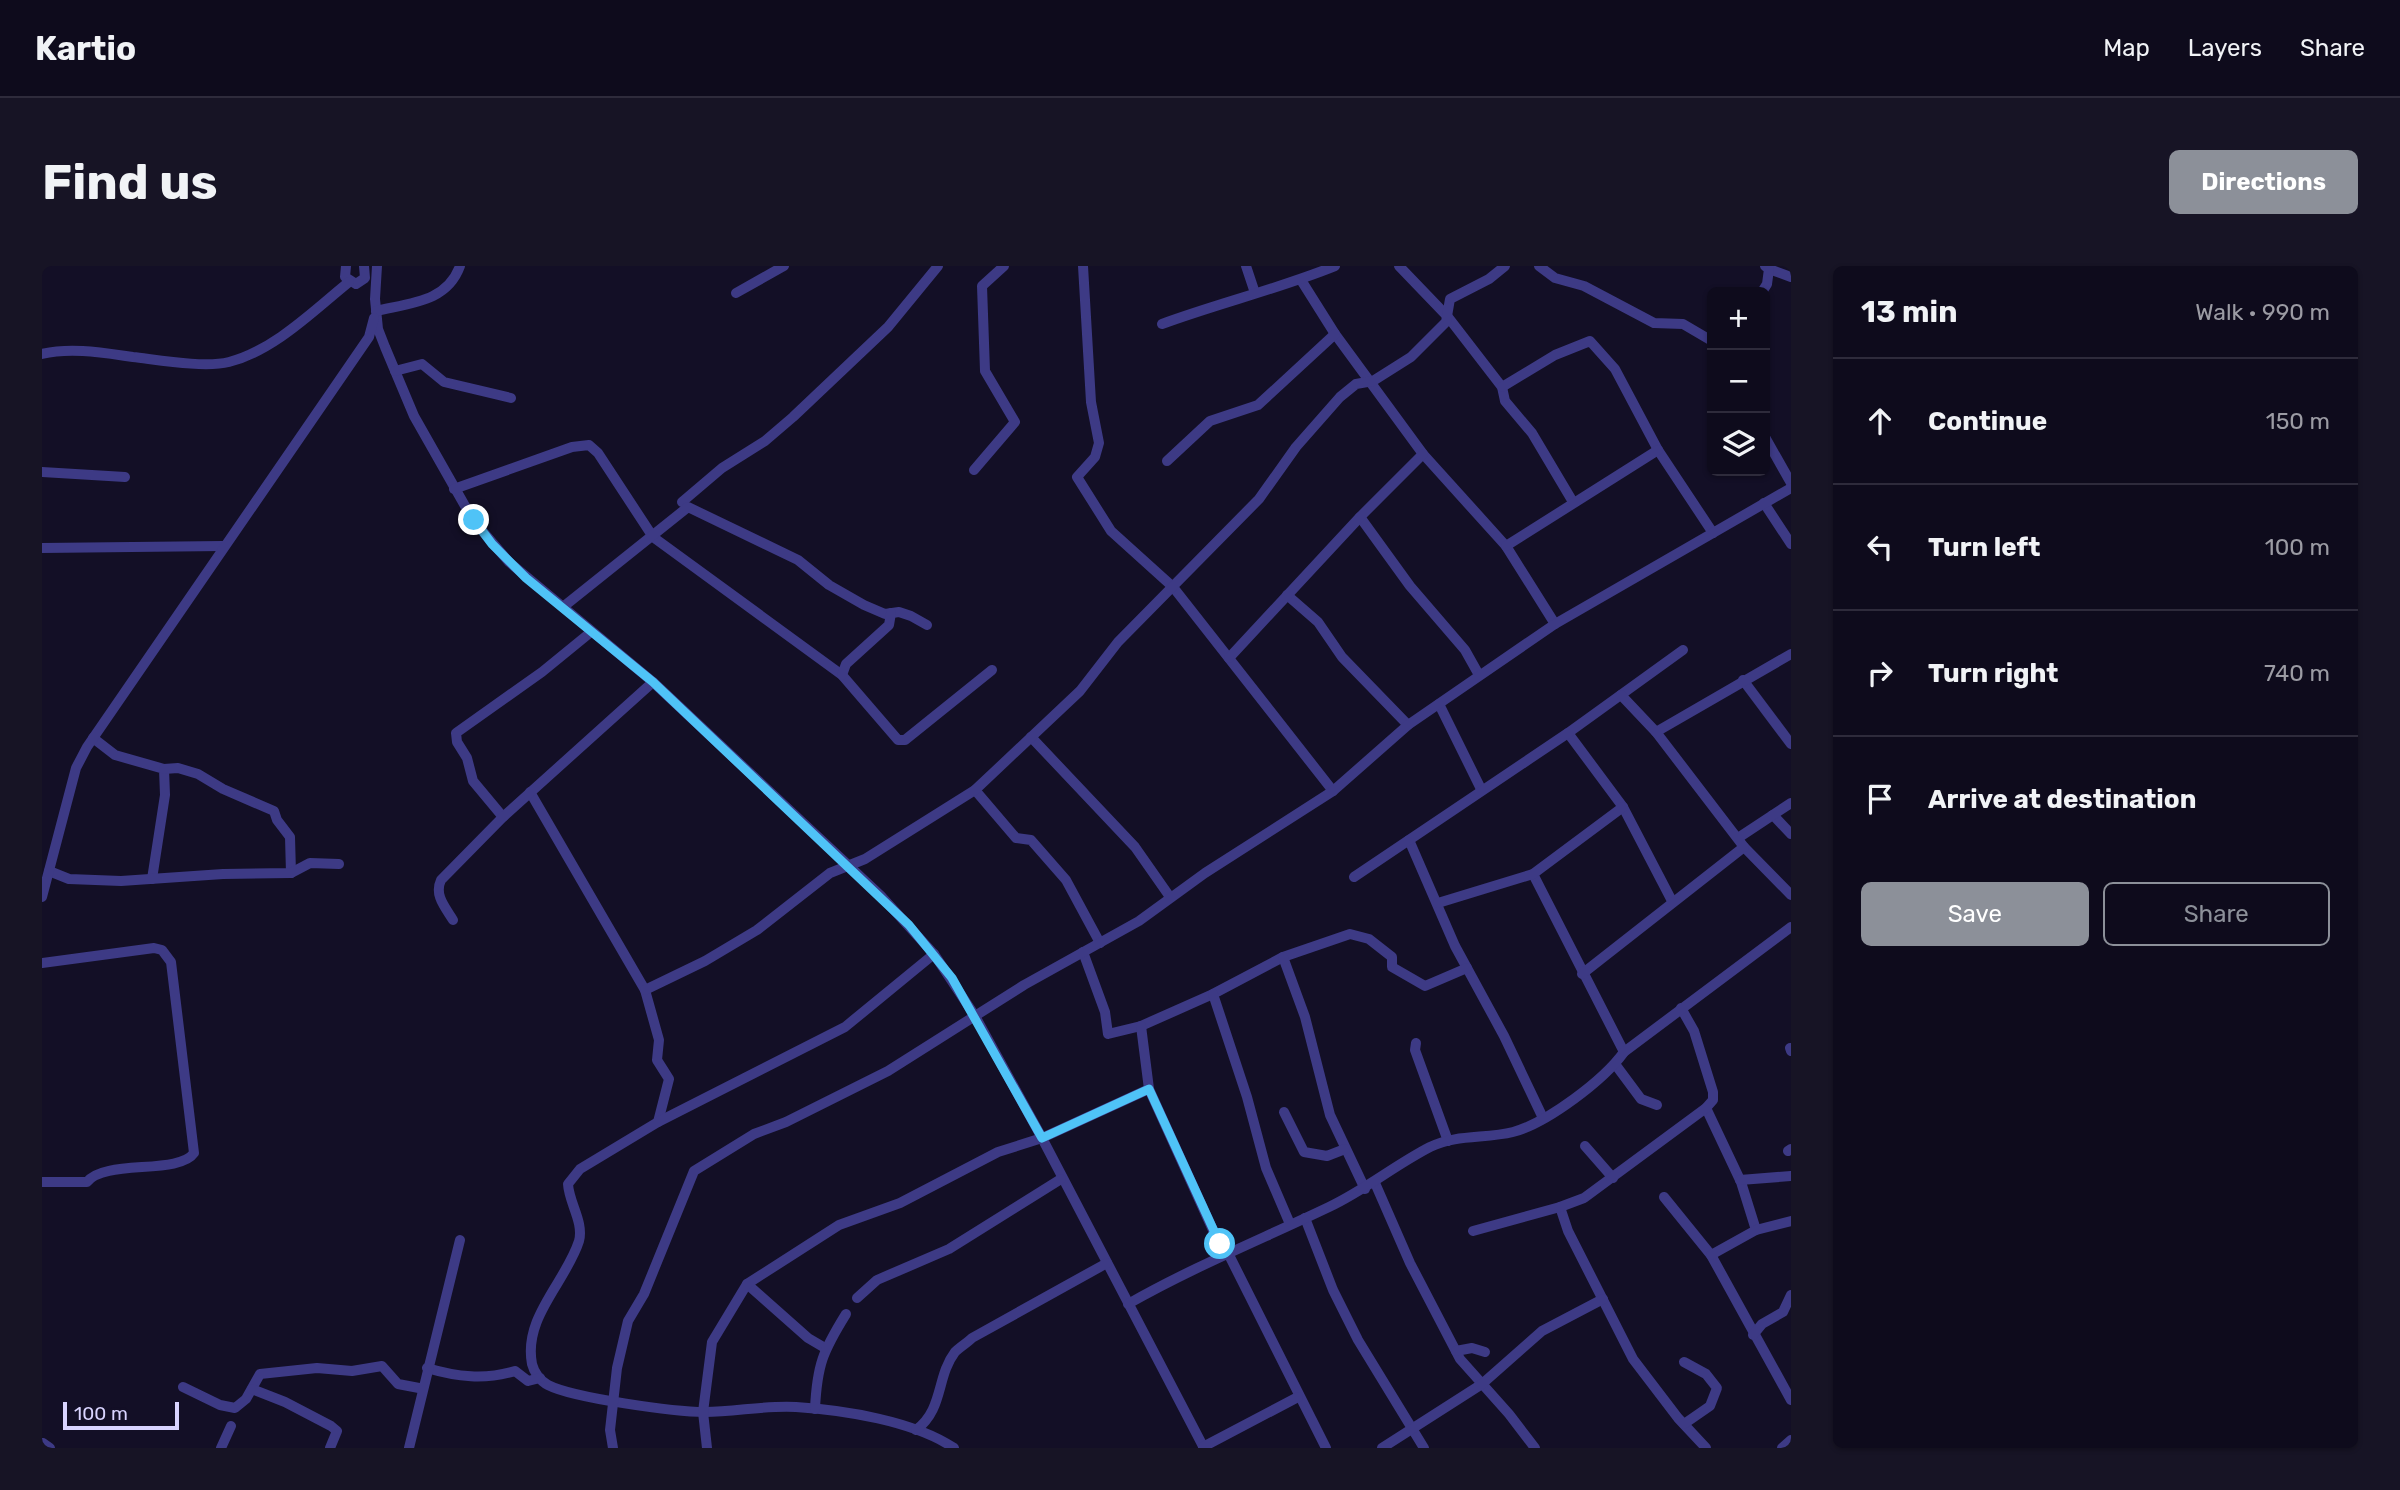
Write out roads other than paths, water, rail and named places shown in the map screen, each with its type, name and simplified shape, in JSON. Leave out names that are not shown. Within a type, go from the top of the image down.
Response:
[{"type":"street","points":[[346,266],[344,272],[349,282]]},
{"type":"street","points":[[362,281],[366,275],[364,266]]},
{"type":"street","points":[[377,266],[375,299],[378,329],[395,371],[414,416],[454,489],[492,544],[526,578],[653,682],[882,897],[934,954],[975,1016],[1042,1138],[1203,1447],[1298,1397]]},
{"type":"street","points":[[376,311],[440,294],[454,282],[460,266]]},
{"type":"street","points":[[736,293],[784,266]]},
{"type":"street","points":[[682,502],[722,468],[765,441],[793,417],[888,327],[938,266]]},
{"type":"street","points":[[974,470],[1015,422],[984,367],[982,286],[1004,266]]},
{"type":"street","points":[[1083,266],[1091,402],[1099,443],[1094,457],[1077,477],[1111,531],[1172,587],[1333,791]]},
{"type":"street","points":[[1246,266],[1255,293]]},
{"type":"street","points":[[1162,324],[1198,310],[1234,303],[1255,293],[1301,280],[1335,266]]},
{"type":"street","points":[[1399,266],[1448,317],[1502,387],[1505,401],[1532,433],[1573,502]]},
{"type":"street","points":[[645,989],[705,961],[757,930],[830,873],[884,848],[975,790],[1080,691],[1118,642],[1259,499],[1328,409],[1356,384],[1373,381],[1411,357],[1448,317],[1450,299],[1489,279],[1505,266]]},
{"type":"street","points":[[1539,266],[1555,278],[1584,286],[1654,323],[1682,324],[1707,338]]},
{"type":"street","points":[[1765,287],[1767,267],[1791,277]]},
{"type":"street","points":[[1301,280],[1335,334],[1373,381],[1423,454],[1506,546],[1555,624]]},
{"type":"street","points":[[42,354],[93,352],[168,360],[228,362],[259,349],[295,325],[349,282],[362,281]]},
{"type":"street","points":[[362,281],[375,299]]},
{"type":"street","points":[[42,897],[76,768],[93,738],[369,337],[376,311]]},
{"type":"street","points":[[1167,461],[1210,421],[1258,405],[1335,334]]},
{"type":"street","points":[[1502,387],[1555,355],[1590,341],[1615,369],[1658,450],[1713,533]]},
{"type":"street","points":[[395,371],[422,364],[444,382],[511,398]]},
{"type":"street","points":[[454,489],[572,447],[589,445],[598,453],[653,537],[842,676],[901,740],[940,715],[992,670]]},
{"type":"street","points":[[613,1448],[610,1430],[617,1368],[628,1321],[644,1294],[694,1171],[754,1133],[786,1122],[880,1076],[975,1016],[1139,921],[1170,897],[1333,791],[1408,725],[1555,624],[1791,485],[1770,446]]},
{"type":"street","points":[[1506,546],[1658,450]]},
{"type":"street","points":[[1229,658],[1360,517],[1423,454]]},
{"type":"street","points":[[42,472],[125,477]]},
{"type":"street","points":[[1764,503],[1791,544]]},
{"type":"street","points":[[563,607],[688,508],[798,560],[829,585],[888,615],[911,616],[927,625]]},
{"type":"street","points":[[1360,517],[1410,586],[1465,650],[1479,675]]},
{"type":"street","points":[[42,548],[223,546]]},
{"type":"street","points":[[1287,595],[1318,622],[1342,656],[1408,725]]},
{"type":"street","points":[[842,676],[846,664],[889,625],[888,615]]},
{"type":"street","points":[[503,817],[474,781],[467,758],[457,743],[456,733],[542,672],[592,632]]},
{"type":"street","points":[[1354,877],[1481,789],[1569,733],[1683,650]]},
{"type":"street","points":[[1656,732],[1791,654]]},
{"type":"street","points":[[1743,680],[1791,744]]},
{"type":"street","points":[[453,920],[440,900],[438,884],[503,817],[653,682]]},
{"type":"street","points":[[1621,695],[1656,732],[1741,843],[1791,895]]},
{"type":"street","points":[[1439,704],[1481,789]]},
{"type":"street","points":[[1569,733],[1623,807],[1672,901]]},
{"type":"street","points":[[1031,737],[1135,847],[1170,897]]},
{"type":"street","points":[[93,738],[115,755],[164,769],[178,768],[198,774],[223,789],[274,811],[277,820],[290,837],[291,873]]},
{"type":"street","points":[[152,879],[165,795],[164,769]]},
{"type":"street","points":[[975,790],[1016,838],[1031,840],[1066,880],[1100,943]]},
{"type":"street","points":[[530,792],[645,989],[659,1040],[657,1059],[669,1079],[658,1122]]},
{"type":"street","points":[[1582,974],[1634,936],[1773,815],[1791,803]]},
{"type":"street","points":[[1438,903],[1533,874],[1623,807]]},
{"type":"street","points":[[1773,815],[1791,834]]},
{"type":"street","points":[[1409,840],[1467,968],[1504,1036],[1543,1118]]},
{"type":"street","points":[[49,871],[69,879],[94,882],[291,873],[310,863],[339,864]]},
{"type":"street","points":[[1533,874],[1624,1052]]},
{"type":"street","points":[[1128,1304],[1228,1253],[1365,1189],[1431,1147],[1448,1141],[1511,1133],[1543,1118],[1615,1064],[1624,1052],[1791,927]]},
{"type":"street","points":[[1083,952],[1105,1012],[1108,1034],[1142,1026],[1213,994],[1283,957],[1350,934],[1369,940],[1386,951],[1392,957],[1392,967],[1421,985],[1433,984],[1467,968]]},
{"type":"street","points":[[42,963],[154,948],[167,955],[171,962],[194,1153],[189,1158],[155,1166],[97,1172],[87,1182],[42,1182]]},
{"type":"street","points":[[934,954],[845,1027],[658,1122],[580,1170],[568,1184],[580,1238],[534,1331],[532,1363],[540,1378],[550,1386],[615,1401],[703,1412],[793,1406],[815,1409],[916,1430],[954,1448]]},
{"type":"street","points":[[1283,957],[1306,1017],[1329,1115],[1365,1189]]},
{"type":"street","points":[[1213,994],[1266,1168],[1290,1224]]},
{"type":"street","points":[[1473,1231],[1560,1208],[1584,1198],[1706,1108],[1713,1100],[1713,1092],[1694,1031],[1681,1009]]},
{"type":"street","points":[[1142,1026],[1149,1089],[1217,1239],[1228,1253],[1298,1397],[1326,1448]]},
{"type":"street","points":[[1416,1043],[1415,1050],[1423,1075],[1448,1141]]},
{"type":"street","points":[[1615,1064],[1641,1099],[1657,1105]]},
{"type":"street","points":[[708,1448],[703,1412],[712,1342],[747,1284],[839,1225],[910,1198],[998,1152],[1042,1138],[1149,1089]]},
{"type":"street","points":[[1706,1108],[1740,1180],[1756,1230]]},
{"type":"street","points":[[1284,1112],[1304,1152],[1327,1156],[1345,1149]]},
{"type":"street","points":[[1585,1146],[1613,1178]]},
{"type":"street","points":[[1740,1180],[1791,1176]]},
{"type":"street","points":[[857,1298],[877,1280],[949,1249],[1061,1178]]},
{"type":"street","points":[[1375,1183],[1410,1263],[1456,1352],[1535,1448]]},
{"type":"street","points":[[1664,1197],[1711,1255],[1791,1400]]},
{"type":"street","points":[[1560,1208],[1568,1231],[1633,1359],[1706,1448]]},
{"type":"street","points":[[1305,1218],[1332,1290],[1424,1448]]},
{"type":"street","points":[[1711,1255],[1756,1230],[1790,1223]]},
{"type":"street","points":[[409,1448],[460,1240]]},
{"type":"street","points":[[916,1430],[929,1420],[946,1371],[956,1352],[972,1338],[1107,1263]]},
{"type":"street","points":[[747,1284],[808,1338],[825,1348]]},
{"type":"street","points":[[1753,1335],[1762,1324],[1783,1312],[1791,1295]]},
{"type":"street","points":[[1382,1448],[1482,1384],[1542,1331],[1603,1299]]},
{"type":"street","points":[[815,1409],[817,1374],[825,1348],[846,1314]]},
{"type":"street","points":[[1456,1352],[1472,1348],[1485,1352]]},
{"type":"street","points":[[1684,1362],[1706,1374],[1717,1388],[1710,1406],[1684,1424]]},
{"type":"street","points":[[183,1387],[220,1405],[235,1408],[252,1390],[260,1374],[317,1368],[352,1371],[382,1366],[398,1384],[419,1388]]},
{"type":"street","points":[[427,1368],[454,1376],[499,1376],[515,1371],[528,1381],[540,1378]]},
{"type":"street","points":[[252,1390],[285,1402],[331,1426],[337,1431],[330,1448]]},
{"type":"street","points":[[221,1448],[231,1426]]},
{"type":"street","points":[[1782,1448],[1791,1440]]}]
